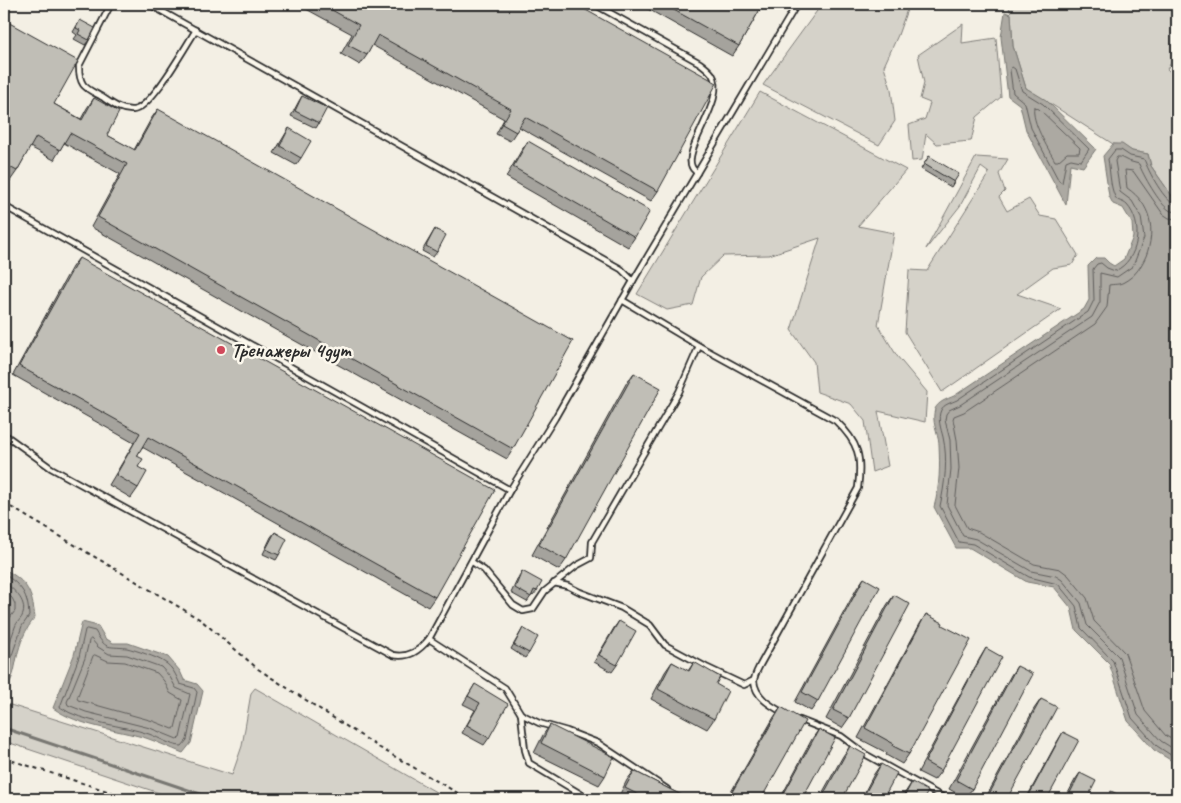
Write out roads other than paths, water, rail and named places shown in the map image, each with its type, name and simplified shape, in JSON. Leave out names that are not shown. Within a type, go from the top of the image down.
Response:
[{"type":"lane","points":[[111,4],[79,66],[79,78],[83,86],[122,109],[134,110],[144,106],[196,30]]},
{"type":"lane","points":[[149,4],[621,268],[633,280]]},
{"type":"lane","points":[[594,4],[700,63],[712,74],[715,86],[713,100],[690,156],[691,167],[697,173]]},
{"type":"lane","points":[[4,434],[51,468],[393,655],[404,657],[420,650],[429,639],[510,490],[555,418],[633,280],[797,4]]},
{"type":"lane","points":[[4,206],[510,490]]},
{"type":"lane","points":[[622,300],[699,346],[836,421],[849,433],[858,449],[861,468],[858,488],[760,665],[754,680],[758,694],[771,706],[786,714]]},
{"type":"lane","points":[[472,562],[484,570],[513,605],[523,611],[533,609],[545,591],[554,583],[576,566],[591,558],[592,542],[679,392],[699,346]]},
{"type":"lane","points":[[554,583],[568,586],[622,608],[650,625],[664,645],[706,667],[744,685],[754,680]]},
{"type":"lane","points":[[429,639],[505,688],[521,714],[525,750],[529,763],[589,799]]},
{"type":"lane","points":[[521,714],[539,723],[598,743],[676,794]]},
{"type":"lane","points":[[794,718],[841,736],[865,754],[946,799]]},
{"type":"water","points":[[1005,12],[1011,14],[1013,46],[1026,88],[1046,100],[1096,149],[1083,167],[1070,164],[1066,205],[1026,130],[1020,105],[1008,96],[1001,37]]},
{"type":"water","points":[[1113,144],[1122,144],[1132,151],[1148,154],[1151,166],[1177,203],[1177,764],[1154,750],[1128,721],[1109,663],[1076,630],[1071,608],[1054,587],[1027,582],[970,548],[956,548],[934,507],[939,468],[939,444],[934,418],[936,407],[1084,309],[1089,300],[1088,266],[1096,258],[1104,258],[1114,266],[1124,259],[1133,237],[1132,223],[1123,208],[1113,204],[1109,196],[1103,156]]},
{"type":"water","points":[[4,569],[24,583],[30,594],[35,618],[23,636],[12,678],[4,689]]},
{"type":"water","points":[[82,622],[98,626],[105,638],[113,643],[128,643],[168,657],[180,671],[184,680],[197,684],[203,691],[191,743],[183,753],[146,738],[86,723],[53,708],[74,655]]},
{"type":"waterway","points":[[4,728],[215,799]]},
{"type":"place","name":"Тренажеры 4gym","points":[[221,350]]}]
